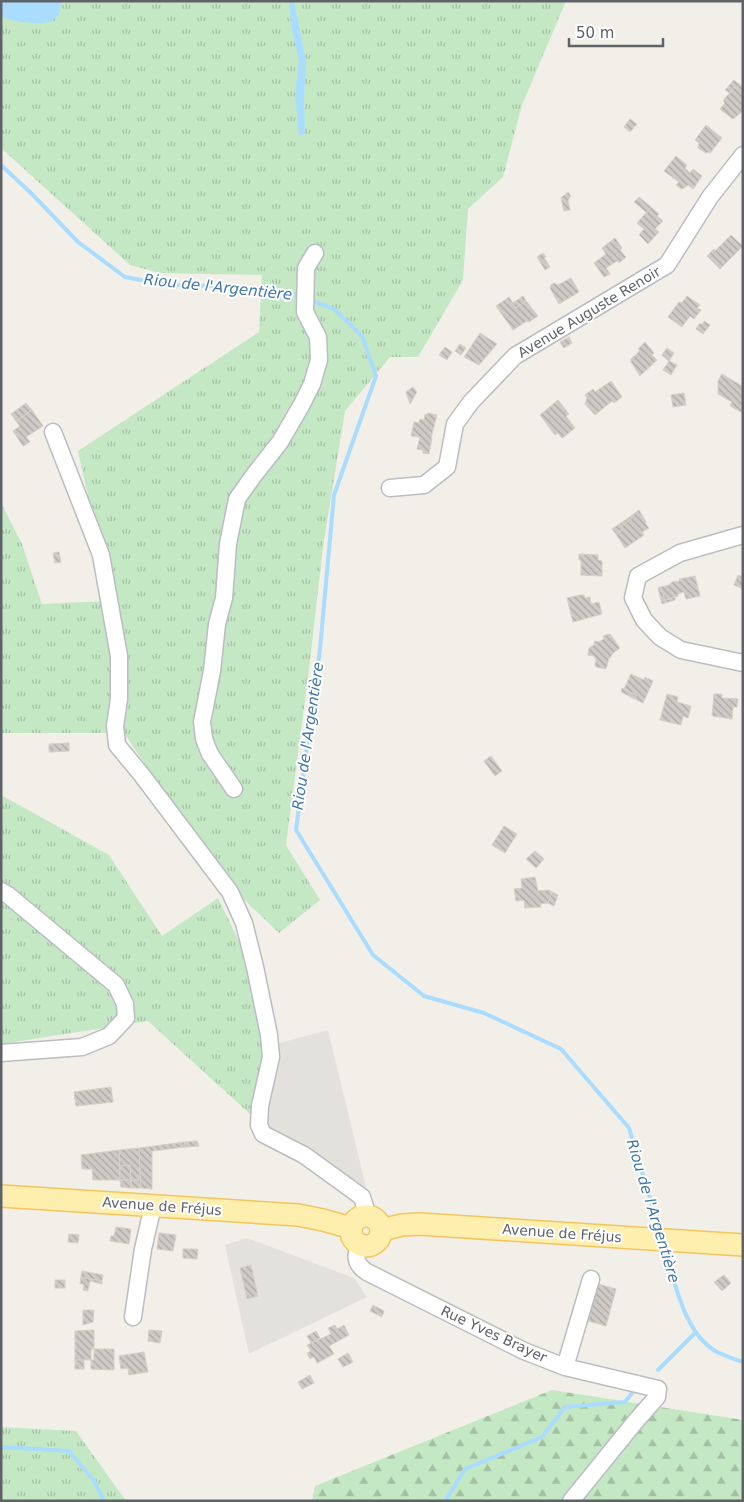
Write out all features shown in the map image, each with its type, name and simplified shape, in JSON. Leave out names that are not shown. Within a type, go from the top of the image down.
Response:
[{"type":"main road","name":"Avenue de Fréjus","points":[[1,1196],[298,1215],[365,1230],[420,1224],[743,1245]]},
{"type":"street","name":"Avenue Auguste Renoir","points":[[390,488],[424,485],[447,466],[455,424],[471,402],[515,356],[667,265],[710,197],[743,155]]},
{"type":"street","points":[[234,789],[210,754],[204,739],[202,722],[213,661],[217,624],[224,598],[228,544],[238,499],[280,442],[312,384],[319,360],[318,337],[306,312],[306,268],[315,253]]},
{"type":"street","points":[[53,432],[101,555],[119,656],[119,699],[115,726],[117,745],[142,774],[230,892],[244,923],[256,967],[271,1057],[260,1106],[259,1125],[263,1134],[304,1155],[362,1197],[365,1230]]},
{"type":"street","points":[[743,535],[680,553],[638,576],[633,598],[644,620],[660,637],[681,650],[743,663]]},
{"type":"street","points":[[1,891],[116,985],[125,1004],[126,1018],[109,1036],[82,1047],[1,1053]]},
{"type":"street","points":[[133,1317],[143,1249],[153,1206]]},
{"type":"street","name":"Rue Yves Brayer","points":[[365,1230],[356,1252],[356,1260],[360,1267],[367,1272],[524,1351],[565,1367],[658,1389],[657,1397],[571,1501]]},
{"type":"street","points":[[565,1367],[591,1279]]},
{"type":"shaded area","points":[[328,1030],[366,1187],[263,1126],[276,1044]]},
{"type":"shaded area","points":[[247,1238],[354,1278],[367,1297],[249,1354],[225,1245]]},
{"type":"green space","points":[[1,1],[566,1],[522,105],[503,177],[468,209],[463,280],[418,357],[390,357],[345,411],[323,547],[286,845],[320,900],[279,933],[230,886],[194,837],[124,733],[1,733],[1,503],[22,544],[42,604],[109,601],[78,451],[259,332],[262,275],[160,273],[130,265],[1,148]]},
{"type":"green space","points":[[1,795],[109,855],[162,936],[218,898],[249,962],[276,1044],[263,1126],[148,1021],[1,1044]]},
{"type":"green space","points":[[552,1390],[743,1420],[743,1501],[312,1501],[315,1486]]},
{"type":"green space","points":[[1,1427],[76,1431],[126,1501],[1,1501]]},
{"type":"water","points":[[1,1],[61,2],[59,12],[53,20],[35,23],[20,22],[1,17]]},
{"type":"water","points":[[289,1],[294,1],[306,61],[305,134],[299,136],[295,95],[299,61],[292,30]]},
{"type":"building","points":[[734,80],[740,85],[736,89],[734,87],[730,93],[725,90]]},
{"type":"building","points":[[740,85],[743,87],[743,111],[733,119],[720,109],[725,103],[723,101],[734,87],[736,89]]},
{"type":"building","points":[[630,119],[637,124],[630,132],[624,127]]},
{"type":"building","points":[[706,125],[722,138],[711,152],[706,153],[698,148],[699,143],[695,140]]},
{"type":"building","points":[[676,156],[687,165],[685,168],[690,173],[693,169],[702,176],[693,189],[688,185],[681,189],[676,185],[679,182],[664,171]]},
{"type":"building","points":[[568,192],[571,196],[568,200],[570,210],[564,211],[561,198]]},
{"type":"building","points":[[639,197],[651,207],[647,213],[634,202]]},
{"type":"building","points":[[651,207],[659,214],[657,216],[663,221],[655,229],[659,232],[648,244],[639,235],[644,229],[637,223]]},
{"type":"building","points":[[731,235],[743,246],[720,269],[707,256],[714,249],[715,251]]},
{"type":"building","points":[[615,238],[622,248],[620,250],[626,257],[619,263],[617,261],[606,268],[610,274],[604,277],[594,263],[606,254],[602,248]]},
{"type":"building","points":[[543,253],[550,267],[545,270],[537,257]]},
{"type":"building","points":[[571,278],[579,292],[559,304],[550,288],[551,285],[554,283],[558,285]]},
{"type":"building","points":[[523,296],[526,301],[516,308],[513,303]]},
{"type":"building","points":[[687,296],[700,305],[697,308],[701,310],[694,319],[690,316],[682,327],[668,317],[679,302],[682,303]]},
{"type":"building","points":[[509,297],[516,308],[526,301],[538,316],[513,330],[496,306]]},
{"type":"building","points":[[704,321],[710,325],[703,334],[696,329]]},
{"type":"building","points":[[480,333],[497,344],[479,365],[464,357]]},
{"type":"building","points":[[569,337],[572,343],[564,348],[560,342]]},
{"type":"building","points":[[645,342],[657,360],[640,376],[631,359],[640,351],[638,349]]},
{"type":"building","points":[[460,344],[466,348],[461,355],[455,351]]},
{"type":"building","points":[[445,347],[452,352],[447,360],[439,355]]},
{"type":"building","points":[[667,348],[674,353],[669,361],[662,355]]},
{"type":"building","points":[[669,361],[677,365],[671,375],[663,370]]},
{"type":"building","points":[[722,374],[742,386],[743,413],[730,406],[732,402],[718,394],[718,381]]},
{"type":"building","points":[[611,381],[622,397],[614,403],[612,401],[595,415],[585,404],[587,398],[585,395],[593,389],[595,392]]},
{"type":"building","points":[[413,387],[417,392],[410,404],[406,392]]},
{"type":"building","points":[[684,393],[686,405],[673,407],[671,395]]},
{"type":"building","points":[[558,400],[569,414],[566,416],[575,428],[562,438],[558,433],[555,435],[540,415]]},
{"type":"building","points":[[26,403],[32,410],[16,421],[11,414]]},
{"type":"building","points":[[32,410],[43,426],[26,437],[30,442],[23,446],[13,431],[20,426],[16,421]]},
{"type":"building","points":[[428,413],[437,415],[429,454],[417,449],[420,437],[411,436],[414,422],[419,423],[420,419],[424,420],[425,414],[427,415]]},
{"type":"building","points":[[639,510],[649,528],[642,532],[644,535],[625,548],[616,534],[623,529],[621,526]]},
{"type":"building","points":[[631,516],[632,518],[621,526],[623,529],[616,534],[612,529]]},
{"type":"building","points":[[59,552],[61,562],[55,563],[53,553]]},
{"type":"building","points":[[579,554],[598,555],[598,560],[602,561],[602,576],[581,575]]},
{"type":"building","points":[[738,575],[743,577],[743,589],[734,585]]},
{"type":"building","points":[[695,576],[700,596],[686,599],[684,592],[665,600],[661,587],[680,581],[679,579]]},
{"type":"building","points":[[661,587],[665,600],[675,597],[675,600],[662,604],[658,588]]},
{"type":"building","points":[[584,595],[585,598],[590,597],[591,604],[599,602],[602,614],[573,622],[567,598]]},
{"type":"building","points":[[610,634],[620,648],[609,658],[606,669],[596,667],[594,656],[588,655],[589,648],[594,645],[595,641],[599,642],[604,639],[603,636]]},
{"type":"building","points":[[631,674],[644,680],[645,677],[653,681],[643,703],[635,699],[636,695],[624,689]]},
{"type":"building","points":[[622,688],[636,695],[635,699],[621,692]]},
{"type":"building","points":[[667,694],[678,697],[677,702],[691,706],[688,718],[683,716],[681,725],[660,720]]},
{"type":"building","points":[[714,694],[722,694],[722,698],[738,699],[737,707],[733,707],[732,719],[712,716]]},
{"type":"building","points":[[69,743],[69,751],[49,752],[49,744]]},
{"type":"building","points":[[491,756],[502,771],[495,776],[484,761]]},
{"type":"building","points":[[504,826],[517,834],[505,853],[492,845]]},
{"type":"building","points":[[535,851],[544,859],[536,868],[526,859]]},
{"type":"building","points":[[535,877],[538,891],[549,890],[552,892],[548,903],[540,904],[541,907],[525,908],[524,900],[516,901],[514,889],[522,888],[521,879]]},
{"type":"building","points":[[552,892],[558,895],[554,906],[548,903]]},
{"type":"building","points":[[111,1087],[113,1102],[76,1106],[74,1092]]},
{"type":"building","points":[[197,1141],[199,1146],[185,1147],[185,1142]]},
{"type":"building","points":[[185,1142],[185,1147],[152,1151],[152,1189],[141,1188],[139,1148]]},
{"type":"building","points":[[139,1148],[140,1180],[131,1180],[130,1165],[120,1166],[119,1150]]},
{"type":"building","points":[[119,1150],[120,1180],[93,1180],[92,1169],[82,1169],[81,1155]]},
{"type":"building","points":[[130,1165],[131,1180],[120,1180],[120,1166]]},
{"type":"building","points":[[120,1180],[131,1180],[131,1188],[121,1187]]},
{"type":"building","points":[[131,1180],[140,1180],[141,1188],[131,1188]]},
{"type":"building","points":[[116,1227],[131,1229],[129,1244],[110,1241],[111,1236],[114,1236]]},
{"type":"building","points":[[159,1233],[176,1235],[173,1251],[157,1249]]},
{"type":"building","points":[[69,1234],[79,1235],[78,1243],[68,1242]]},
{"type":"building","points":[[183,1249],[198,1249],[197,1259],[183,1258]]},
{"type":"building","points":[[251,1265],[258,1296],[247,1299],[240,1268]]},
{"type":"building","points":[[82,1271],[103,1275],[102,1281],[81,1277]]},
{"type":"building","points":[[724,1275],[731,1283],[722,1291],[714,1282]]},
{"type":"building","points":[[81,1277],[102,1281],[102,1284],[90,1281],[88,1291],[83,1290],[84,1284],[80,1284]]},
{"type":"building","points":[[55,1280],[65,1280],[65,1288],[55,1288]]},
{"type":"building","points":[[598,1284],[616,1289],[606,1326],[588,1321]]},
{"type":"building","points":[[373,1305],[384,1311],[382,1317],[370,1311]]},
{"type":"building","points":[[83,1310],[94,1310],[93,1322],[83,1325]]},
{"type":"building","points":[[335,1325],[337,1329],[344,1325],[349,1335],[329,1346],[334,1354],[317,1363],[314,1357],[310,1359],[307,1353],[311,1351],[307,1345],[331,1334],[328,1328]]},
{"type":"building","points":[[94,1330],[94,1349],[91,1349],[91,1360],[75,1360],[75,1331]]},
{"type":"building","points":[[149,1330],[162,1331],[160,1343],[148,1341]]},
{"type":"building","points":[[316,1331],[320,1338],[311,1343],[307,1336]]},
{"type":"building","points":[[94,1349],[114,1349],[114,1370],[91,1369],[91,1360],[94,1360]]},
{"type":"building","points":[[144,1352],[148,1372],[129,1375],[128,1368],[121,1369],[119,1356]]},
{"type":"building","points":[[348,1353],[353,1362],[343,1367],[338,1359]]},
{"type":"building","points":[[75,1360],[84,1360],[84,1369],[75,1369]]},
{"type":"building","points":[[310,1375],[314,1383],[302,1389],[298,1382]]},
{"type":"waterway","name":"Riou de l'Argentière","points":[[1,165],[78,242],[125,277],[168,285],[221,286],[292,294],[301,297]]},
{"type":"waterway","name":"Riou de l'Argentière","points":[[310,300],[334,309],[362,336],[376,376],[334,495],[320,649],[296,830],[373,955],[424,996],[484,1013],[561,1049],[629,1128],[660,1232]]},
{"type":"waterway","name":"Riou de l'Argentière","points":[[664,1246],[676,1290],[688,1320],[696,1333],[717,1352],[743,1362]]},
{"type":"waterway","points":[[658,1370],[695,1333]]},
{"type":"waterway","points":[[445,1501],[465,1469],[542,1437],[565,1407],[625,1402],[632,1393]]},
{"type":"waterway","points":[[1,1447],[69,1451],[94,1481],[104,1501]]}]
